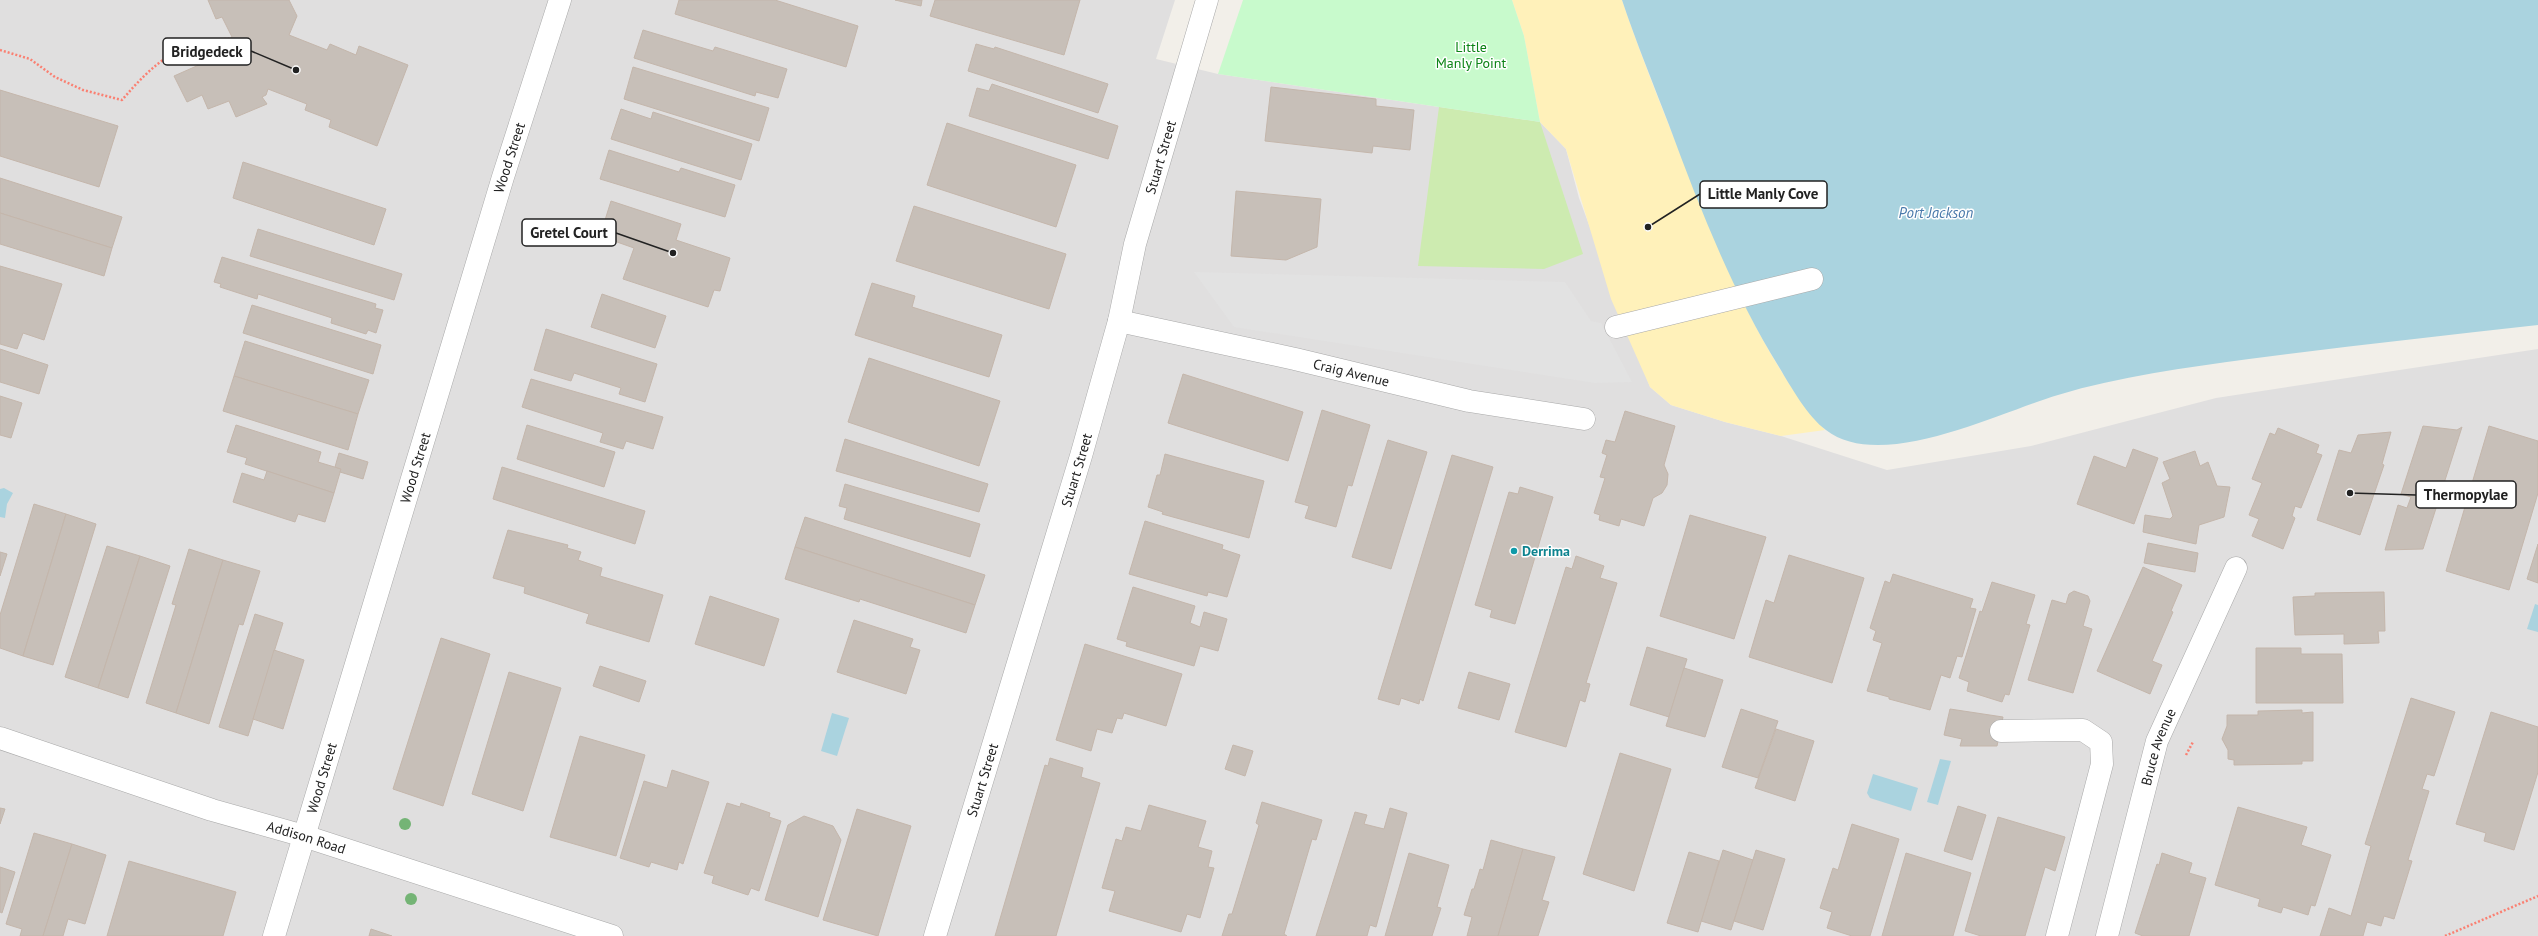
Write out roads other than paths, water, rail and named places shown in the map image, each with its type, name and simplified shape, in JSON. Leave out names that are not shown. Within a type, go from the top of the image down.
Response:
[{"type":"street","name":"Wood Street","points":[[274,936],[503,177],[560,0]]},
{"type":"street","name":"Stuart Street","points":[[935,936],[1078,464],[1119,321],[1135,244],[1207,0]]},
{"type":"street","points":[[1616,326],[1812,280]]},
{"type":"street","name":"Craig Avenue","points":[[1119,321],[1296,359],[1469,401],[1584,419]]},
{"type":"street","name":"Bruce Avenue","points":[[2107,936],[2157,741],[2236,568]]},
{"type":"street","points":[[2001,731],[2083,730],[2100,742],[2102,764],[2057,936]]},
{"type":"street","name":"Addison Road","points":[[0,738],[212,810],[304,836],[612,936]]},
{"type":"water","name":"Port Jackson","points":[[1622,0],[2538,0],[2538,325],[2357,345],[2153,373],[2081,388],[1941,435],[1908,442],[1877,445],[1849,442],[1826,430],[1806,410],[1779,367],[1746,309],[1705,218]]},
{"type":"water","points":[[4,488],[13,493],[7,504],[5,518],[0,517],[0,489]]},
{"type":"water","points":[[2535,604],[2538,605],[2538,632],[2527,629]]},
{"type":"water","points":[[832,713],[849,718],[837,756],[821,751]]},
{"type":"water","points":[[1940,759],[1951,761],[1938,805],[1927,802]]},
{"type":"water","points":[[1873,774],[1918,788],[1911,811],[1870,798],[1867,793]]},
{"type":"place","name":"Bridgedeck","points":[[296,70]]},
{"type":"place","name":"Little Manly Cove","points":[[1648,227]]},
{"type":"place","name":"Gretel Court","points":[[673,253]]},
{"type":"place","name":"Thermopylae","points":[[2350,493]]},
{"type":"place","name":"Derrima","points":[[1514,551]]},
{"type":"park label","name":"Little Manly Point","points":[[1471,56]]}]
